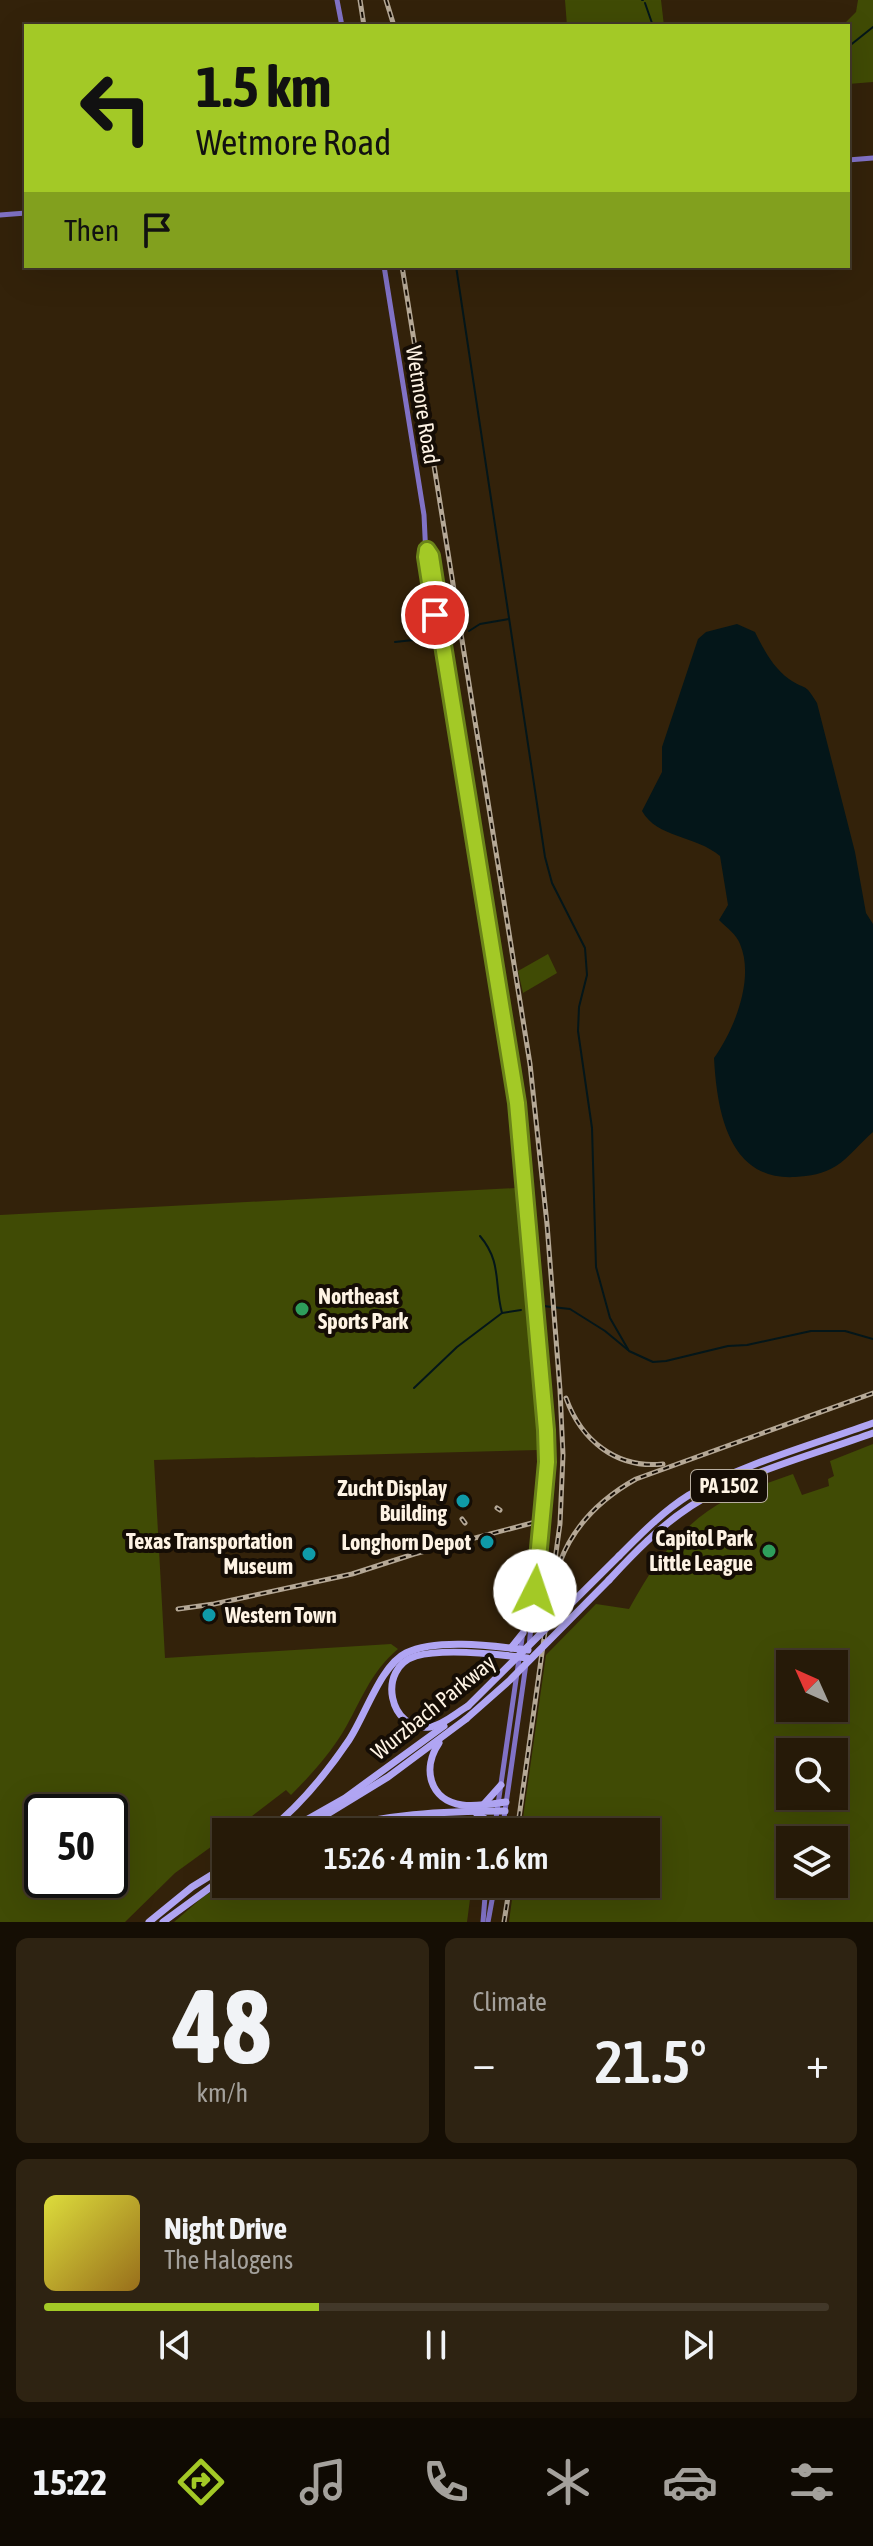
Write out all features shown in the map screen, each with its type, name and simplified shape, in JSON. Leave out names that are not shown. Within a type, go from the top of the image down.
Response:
[{"type":"highway","name":"Wurzbach Parkway","points":[[310,1818],[388,1768],[468,1706],[660,1516],[705,1487],[731,1475],[873,1423]]},
{"type":"highway","name":"Wurzbach Parkway","points":[[321,1818],[388,1777],[466,1719],[510,1680],[651,1536],[706,1497],[738,1482],[873,1433]]},
{"type":"highway","points":[[511,1648],[523,1633]]},
{"type":"highway","points":[[282,1818],[308,1794],[329,1768],[359,1724],[386,1671],[401,1655],[414,1649],[436,1646],[511,1648],[524,1654]]},
{"type":"highway","points":[[500,1654],[513,1665],[517,1675]]},
{"type":"highway","points":[[468,1706],[438,1725],[425,1727],[412,1724],[401,1716],[392,1701],[393,1678],[405,1662],[417,1656],[524,1654]]},
{"type":"highway","points":[[442,1738],[430,1760],[432,1785],[452,1802],[467,1806],[484,1804],[502,1807]]},
{"type":"highway","points":[[484,1804],[501,1785]]},
{"type":"highway","points":[[382,1818],[474,1812],[502,1807]]},
{"type":"highway","points":[[474,1812],[485,1818]]},
{"type":"highway","points":[[149,1922],[212,1874]]},
{"type":"highway","points":[[163,1922],[212,1886]]},
{"type":"main road","points":[[337,0],[342,24]]},
{"type":"main road","points":[[850,160],[873,158]]},
{"type":"main road","points":[[0,215],[24,213]]},
{"type":"main road","name":"Wetmore Road","points":[[384,268],[517,1103],[546,1430],[547,1462],[536,1570],[498,1818]]},
{"type":"main road","name":"Wetmore Road","points":[[502,1818],[501,1785],[517,1675],[524,1654],[523,1633],[536,1570]]},
{"type":"main road","points":[[485,1922],[486,1898]]},
{"type":"main road","points":[[485,1922],[491,1898]]},
{"type":"green space","points":[[565,0],[661,0],[664,24],[567,24]]},
{"type":"green space","points":[[858,0],[873,0],[873,82],[850,84],[850,24],[844,24],[856,12]]},
{"type":"green space","points":[[548,954],[557,973],[523,993],[518,971]]},
{"type":"green space","points":[[516,1188],[539,1450],[154,1460],[165,1658],[391,1644],[398,1649],[373,1677],[332,1749],[291,1795],[286,1790],[249,1818],[212,1818],[212,1846],[175,1873],[125,1922],[0,1922],[0,1215]]},
{"type":"green space","points":[[873,1444],[873,1922],[509,1922],[512,1898],[660,1898],[660,1818],[523,1818],[546,1655],[596,1604],[629,1609],[670,1546],[712,1509],[736,1495],[793,1474],[802,1495],[829,1486],[828,1479],[834,1476],[830,1461]]},
{"type":"green space","points":[[212,1892],[212,1898],[470,1898],[467,1922],[174,1922]]},
{"type":"shaded area","points":[[737,624],[755,632],[778,669],[807,689],[817,703],[855,852],[866,913],[873,924],[873,1132],[836,1166],[806,1176],[772,1175],[754,1167],[730,1138],[718,1099],[714,1058],[735,1019],[745,973],[739,941],[719,920],[728,905],[720,856],[667,832],[642,811],[662,772],[662,747],[698,639],[706,632]]},
{"type":"waterway","points":[[645,3],[652,24]]},
{"type":"waterway","points":[[850,45],[873,27]]},
{"type":"waterway","points":[[456,268],[545,857],[552,883],[585,948],[587,975],[579,1007],[578,1031],[592,1128],[596,1267],[610,1318],[629,1351],[653,1362],[811,1331],[845,1331],[873,1339]]},
{"type":"waterway","points":[[469,631],[480,624],[509,619]]},
{"type":"waterway","points":[[395,642],[450,636]]},
{"type":"waterway","points":[[480,1236],[495,1264],[502,1313]]},
{"type":"waterway","points":[[543,1306],[570,1309],[628,1350]]},
{"type":"waterway","points":[[414,1388],[457,1347],[502,1313],[521,1310]]},
{"type":"railway","points":[[360,0],[364,24]]},
{"type":"railway","points":[[386,0],[393,24]]},
{"type":"railway","points":[[402,268],[530,1064],[560,1390],[563,1455],[560,1524],[519,1818]]},
{"type":"railway","points":[[560,1562],[573,1536],[590,1514],[636,1479],[873,1393]]},
{"type":"railway","points":[[566,1398],[581,1427],[602,1449],[630,1462],[663,1464]]},
{"type":"railway","points":[[462,1519],[465,1523]]},
{"type":"railway","points":[[178,1609],[352,1574],[532,1523]]},
{"type":"railway","points":[[504,1922],[508,1898]]},
{"type":"place","name":"Northeast Sports Park","points":[[302,1309]]},
{"type":"place","name":"Zucht Display Building","points":[[463,1501]]},
{"type":"place","name":"Longhorn Depot","points":[[487,1542]]},
{"type":"place","name":"Capitol Park Little League","points":[[769,1551]]},
{"type":"place","name":"Texas Transportation Museum","points":[[309,1554]]},
{"type":"place","name":"Western Town","points":[[209,1615]]},
{"type":"route","points":[[435,615],[427,550],[431,556],[517,1103],[546,1430],[547,1462],[535,1591]]}]
